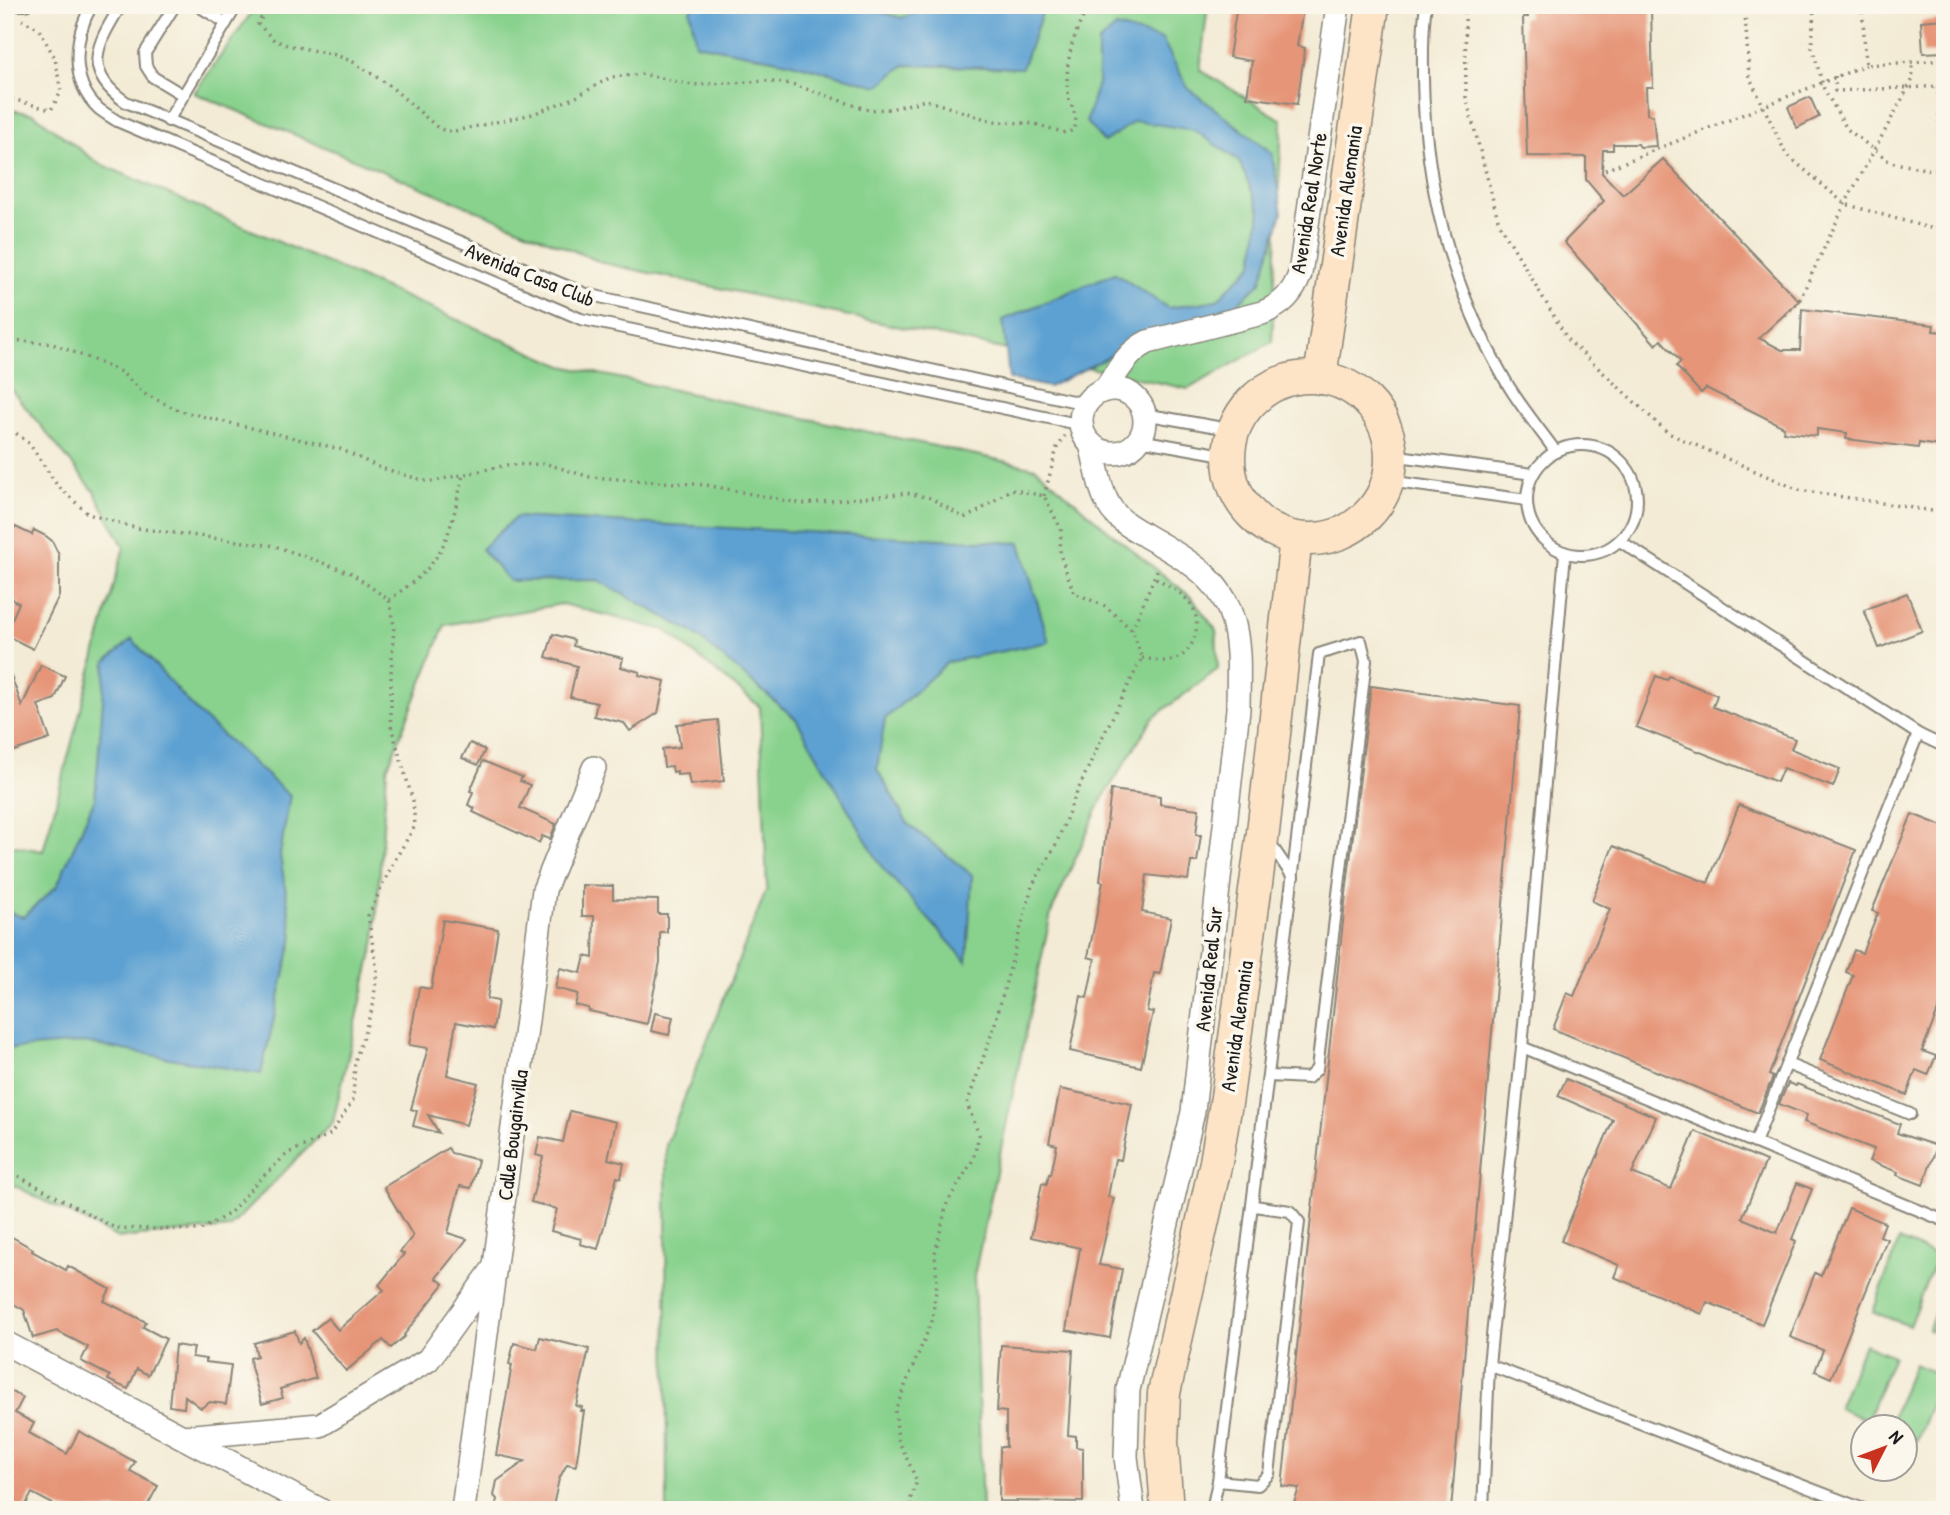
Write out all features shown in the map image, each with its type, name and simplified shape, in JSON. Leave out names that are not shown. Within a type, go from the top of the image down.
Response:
[{"type":"street","name":"Avenida Real Norte","points":[[1105,390],[1128,356],[1149,342],[1262,313],[1281,303],[1295,288],[1300,274],[1338,5]]},
{"type":"street","name":"Avenida Alemania","points":[[1320,378],[1373,5]]},
{"type":"street","points":[[1122,366],[1130,394]]},
{"type":"street","points":[[1299,377],[1320,378],[1342,384],[1361,396],[1377,412],[1387,433],[1389,468],[1378,503],[1362,520],[1343,533],[1320,539],[1296,538],[1274,531],[1255,518],[1241,500],[1231,479],[1231,443],[1244,410],[1259,395],[1278,383],[1299,377]]},
{"type":"street","points":[[1105,390],[1130,394],[1142,406],[1144,414],[1144,428],[1139,440],[1129,449],[1117,453],[1108,452],[1086,425],[1094,396],[1105,390]]},
{"type":"street","name":"Avenida Real Sur","points":[[1086,425],[1104,497],[1122,522],[1201,570],[1220,592],[1232,618],[1237,659],[1238,709],[1193,1112],[1128,1390],[1126,1457],[1133,1510]]},
{"type":"street","points":[[1100,482],[1117,453]]},
{"type":"street","name":"Avenida Alemania","points":[[1167,1510],[1162,1442],[1164,1393],[1216,1163],[1227,1097],[1263,832],[1296,538]]},
{"type":"street","name":"Calle Bougainvilla","points":[[463,1510],[544,890],[594,768]]},
{"type":"street","points":[[183,1437],[320,1425],[428,1360],[496,1265]]},
{"type":"street","points":[[5,1343],[320,1510]]},
{"type":"lane","points":[[17,11],[26,5]]},
{"type":"lane","name":"Avenida Casa Club","points":[[92,5],[77,41],[77,64],[84,88],[97,107],[117,121],[581,319],[1086,425]]},
{"type":"lane","name":"Avenida Casa Club","points":[[121,5],[101,38],[97,53],[98,68],[113,94],[168,121],[586,294],[1086,425]]},
{"type":"lane","points":[[175,5],[145,53],[146,66],[153,77],[183,95]]},
{"type":"lane","points":[[197,5],[226,23]]},
{"type":"lane","points":[[168,121],[237,5]]},
{"type":"lane","points":[[1426,5],[1422,27],[1424,129],[1439,220],[1458,283],[1504,379],[1556,452]]},
{"type":"lane","points":[[1144,414],[1231,443]]},
{"type":"lane","points":[[1139,440],[1231,443]]},
{"type":"lane","points":[[1587,445],[1602,449],[1616,457],[1627,468],[1634,482],[1636,514],[1630,529],[1620,541],[1604,552],[1585,556],[1565,553],[1550,545],[1537,533],[1530,517],[1527,499],[1533,474],[1543,461],[1556,452],[1571,446],[1587,445]]},
{"type":"lane","points":[[1389,468],[1533,474]]},
{"type":"lane","points":[[1389,468],[1527,499]]},
{"type":"lane","points":[[1620,541],[1918,734],[1945,747]]},
{"type":"lane","points":[[1483,1510],[1489,1365],[1522,1047],[1565,553]]},
{"type":"lane","points":[[1212,1510],[1254,1206],[1269,1076],[1319,654],[1361,641],[1366,662],[1317,1069],[1308,1078],[1269,1076]]},
{"type":"lane","points":[[1755,1143],[1918,734]]},
{"type":"lane","points":[[1263,832],[1293,877]]},
{"type":"lane","points":[[1522,1047],[1945,1221]]},
{"type":"lane","points":[[1787,1064],[1910,1114]]},
{"type":"lane","points":[[1218,1481],[1258,1485],[1269,1475],[1299,1222],[1290,1211],[1254,1206]]},
{"type":"lane","points":[[1489,1365],[1866,1510]]},
{"type":"path","points":[[268,5],[258,24],[274,40],[287,46],[336,55],[353,62],[389,85],[428,120],[445,131],[533,114],[576,97],[611,77],[642,74],[692,85],[766,81],[792,85],[868,110],[890,109],[926,100],[992,121],[1035,124],[1066,133],[1074,130],[1077,119],[1068,96],[1069,60],[1082,17],[1090,5]]},
{"type":"path","points":[[1465,5],[1466,97],[1499,223],[1568,340],[1668,433],[1799,490],[1945,513]]},
{"type":"path","points":[[1746,5],[1749,76],[1786,154],[1845,204],[1929,228],[1945,226]]},
{"type":"path","points":[[1814,5],[1812,47],[1822,83],[1847,129],[1890,162],[1943,170]]},
{"type":"path","points":[[1862,5],[1866,65]]},
{"type":"path","points":[[5,97],[51,110],[61,92],[55,58],[38,28],[17,11]]},
{"type":"path","points":[[1605,170],[1866,65],[1945,60]]},
{"type":"path","points":[[1785,315],[1798,301],[1845,204],[1909,87],[1913,79],[1912,62]]},
{"type":"path","points":[[1835,76],[1835,91],[1945,86]]},
{"type":"path","points":[[1938,86],[1945,209]]},
{"type":"path","points":[[5,339],[53,344],[66,349],[121,372],[145,394],[180,411],[340,449],[381,468],[429,482],[507,465],[547,464],[590,477],[706,485],[803,504],[907,493],[931,498],[964,518],[1011,489],[1044,496]]},
{"type":"path","points":[[5,425],[29,443],[57,485],[88,514],[136,528],[275,546],[351,573],[389,600],[394,626],[391,726],[412,801],[415,826],[393,863],[368,916],[377,971],[373,1006],[355,1061],[353,1100],[331,1133],[288,1153],[255,1184],[230,1213],[201,1230],[116,1228],[5,1169]]},
{"type":"path","points":[[911,1510],[910,1501],[917,1481],[898,1439],[895,1410],[932,1321],[937,1282],[936,1253],[947,1203],[972,1160],[979,1135],[968,1104],[994,1027],[1032,886],[1055,847],[1088,767],[1142,658],[1132,630],[1105,606],[1074,593],[1060,554],[1061,530],[1044,496],[1057,447],[1066,435],[1086,425]]},
{"type":"path","points":[[389,600],[427,569],[443,547],[463,475]]},
{"type":"path","points":[[1132,630],[1166,548]]},
{"type":"path","points":[[1142,658],[1170,661],[1180,656],[1195,638],[1197,625],[1195,612],[1189,602],[1154,577]]},
{"type":"green space","points":[[257,5],[1208,5],[1200,70],[1282,120],[1272,342],[1188,389],[603,263],[194,93]]},
{"type":"green space","points":[[5,109],[34,114],[98,163],[563,366],[1036,468],[1191,597],[1216,630],[1218,669],[1153,718],[1101,801],[1051,913],[974,1276],[982,1510],[667,1510],[666,1145],[767,888],[760,707],[665,630],[562,604],[445,625],[387,769],[375,940],[333,1122],[229,1228],[118,1238],[5,1181],[5,844],[43,851],[124,547],[94,491],[5,382]]},
{"type":"green space","points":[[1899,1240],[1937,1256],[1909,1326],[1873,1312]]},
{"type":"green space","points":[[1945,1289],[1945,1337],[1928,1330]]},
{"type":"green space","points":[[1864,1344],[1893,1356],[1869,1414],[1852,1414],[1838,1408]]},
{"type":"green space","points":[[1914,1364],[1942,1376],[1918,1437],[1918,1414],[1893,1414]]},
{"type":"water","points":[[695,5],[857,5],[902,18],[930,5],[1045,5],[1022,68],[905,65],[878,86],[788,62],[696,44],[690,10]]},
{"type":"water","points":[[1116,27],[1162,39],[1188,88],[1272,153],[1282,213],[1261,282],[1231,310],[1140,341],[1049,387],[1009,379],[1003,320],[1115,273],[1168,308],[1217,300],[1253,264],[1260,211],[1239,161],[1194,130],[1135,121],[1104,142],[1086,122],[1098,83],[1098,43]]},
{"type":"water","points":[[516,517],[1020,543],[1049,642],[948,662],[885,719],[877,769],[908,824],[972,875],[967,962],[881,866],[796,719],[692,632],[598,580],[509,581],[481,549]]},
{"type":"water","points":[[132,639],[198,713],[290,796],[280,855],[293,937],[261,1074],[84,1043],[5,1049],[5,911],[23,917],[57,886],[95,798],[106,662]]},
{"type":"building","points":[[1237,5],[1279,5],[1303,9],[1297,46],[1305,48],[1297,104],[1247,97],[1252,61],[1229,57]]},
{"type":"building","points":[[1527,5],[1645,5],[1646,10],[1651,10],[1653,87],[1646,87],[1647,114],[1653,116],[1656,146],[1613,144],[1613,150],[1603,150],[1602,173],[1623,195],[1663,159],[1799,301],[1759,338],[1782,350],[1800,350],[1802,309],[1934,325],[1933,331],[1945,332],[1945,447],[1919,443],[1918,448],[1846,439],[1847,433],[1817,429],[1817,436],[1783,432],[1784,427],[1706,388],[1701,393],[1676,366],[1681,362],[1661,340],[1656,345],[1564,242],[1604,201],[1586,180],[1586,157],[1527,156],[1523,17],[1528,17]]},
{"type":"building","points":[[1945,19],[1945,52],[1923,53],[1921,21]]},
{"type":"building","points":[[1810,97],[1819,117],[1797,128],[1788,107]]},
{"type":"building","points":[[5,522],[32,535],[34,530],[46,536],[52,541],[59,555],[59,596],[33,649],[5,635],[19,603],[14,601],[6,586],[12,571],[5,567]]},
{"type":"building","points":[[1907,593],[1922,631],[1879,648],[1864,610]]},
{"type":"building","points":[[553,634],[574,640],[573,646],[623,658],[621,667],[640,672],[639,675],[665,681],[658,713],[630,731],[624,723],[594,716],[597,703],[570,697],[577,666],[546,657]]},
{"type":"building","points":[[7,664],[22,706],[41,665],[65,676],[55,699],[38,705],[50,739],[5,754],[5,665]]},
{"type":"building","points":[[1656,676],[1667,680],[1669,676],[1717,695],[1713,707],[1795,739],[1791,749],[1840,769],[1833,787],[1783,768],[1777,782],[1636,727]]},
{"type":"building","points":[[1371,686],[1520,706],[1451,1510],[1292,1510],[1299,1488],[1282,1486]]},
{"type":"building","points":[[718,720],[724,781],[690,785],[688,774],[677,775],[672,766],[664,767],[662,749],[680,747],[677,724]]},
{"type":"building","points":[[470,743],[485,750],[478,765],[462,758]]},
{"type":"building","points":[[483,761],[522,777],[520,781],[530,785],[520,808],[556,824],[550,839],[542,836],[539,843],[473,812],[475,808],[468,805],[473,792],[470,791]]},
{"type":"building","points":[[1111,790],[1160,796],[1160,804],[1199,809],[1196,835],[1201,835],[1197,862],[1191,862],[1188,880],[1147,875],[1142,912],[1171,918],[1160,974],[1154,973],[1147,1011],[1153,1012],[1141,1067],[1070,1051],[1081,996],[1087,998],[1095,959],[1088,957],[1103,882],[1100,881]]},
{"type":"building","points":[[1739,805],[1856,850],[1769,1075],[1773,1077],[1758,1113],[1553,1029],[1567,993],[1574,996],[1610,909],[1592,901],[1613,846],[1708,883]]},
{"type":"building","points":[[1912,814],[1945,827],[1945,1011],[1939,1008],[1922,1051],[1936,1056],[1928,1075],[1916,1070],[1907,1095],[1820,1060],[1853,975],[1846,972],[1854,950],[1862,953],[1878,913],[1872,911]]},
{"type":"building","points":[[582,885],[613,886],[613,899],[658,900],[658,914],[667,914],[667,932],[660,932],[660,962],[647,1024],[589,1011],[588,1008],[575,1005],[578,994],[555,988],[560,968],[581,973],[585,956],[593,958],[594,916],[582,916]]},
{"type":"building","points":[[443,920],[498,929],[487,999],[498,1001],[493,1029],[456,1022],[447,1075],[478,1083],[466,1125],[428,1115],[439,1133],[413,1126],[417,1111],[411,1109],[428,1048],[409,1045],[419,987],[431,989]]},
{"type":"building","points":[[655,1013],[673,1017],[669,1035],[651,1031]]},
{"type":"building","points":[[1566,1079],[1656,1117],[1632,1173],[1671,1189],[1695,1131],[1766,1161],[1742,1218],[1777,1233],[1797,1183],[1812,1189],[1792,1239],[1796,1241],[1762,1324],[1707,1302],[1702,1314],[1614,1277],[1619,1265],[1561,1241],[1613,1120],[1558,1096]]},
{"type":"building","points":[[1788,1083],[1797,1084],[1900,1124],[1897,1133],[1937,1146],[1923,1185],[1869,1161],[1874,1149],[1804,1122],[1807,1115],[1779,1104]]},
{"type":"building","points":[[1060,1089],[1132,1104],[1121,1160],[1115,1159],[1108,1197],[1114,1198],[1099,1265],[1122,1269],[1110,1338],[1066,1330],[1080,1248],[1031,1237],[1042,1183],[1047,1184],[1051,1174],[1057,1145],[1049,1143]]},
{"type":"building","points":[[570,1111],[616,1122],[608,1159],[624,1163],[621,1178],[617,1177],[598,1249],[580,1244],[581,1239],[551,1231],[557,1209],[531,1202],[543,1157],[536,1155],[540,1137],[563,1142]]},
{"type":"building","points":[[448,1148],[451,1153],[478,1160],[471,1188],[460,1186],[448,1233],[467,1239],[436,1278],[444,1284],[405,1336],[391,1348],[383,1340],[346,1371],[312,1331],[328,1318],[338,1330],[384,1290],[379,1285],[404,1254],[400,1252],[413,1236],[384,1187]]},
{"type":"building","points":[[1849,1208],[1885,1223],[1880,1236],[1887,1239],[1831,1378],[1815,1371],[1823,1350],[1790,1337],[1815,1273],[1821,1276]]},
{"type":"building","points":[[5,1233],[66,1270],[68,1266],[110,1289],[104,1301],[146,1322],[143,1327],[166,1339],[148,1375],[137,1369],[128,1389],[108,1380],[110,1376],[81,1361],[88,1347],[57,1331],[33,1338],[24,1310],[5,1299]]},
{"type":"building","points":[[295,1331],[299,1343],[304,1338],[316,1378],[280,1389],[283,1398],[262,1404],[251,1367],[250,1358],[257,1356],[254,1343]]},
{"type":"building","points":[[540,1337],[589,1349],[576,1406],[582,1407],[581,1411],[584,1411],[576,1466],[567,1464],[559,1479],[552,1510],[495,1510],[497,1481],[525,1461],[496,1455],[514,1343],[537,1349]]},
{"type":"building","points":[[175,1345],[194,1348],[192,1357],[206,1359],[206,1362],[231,1365],[226,1404],[210,1402],[201,1408],[185,1396],[184,1408],[169,1406]]},
{"type":"building","points":[[1001,1345],[1073,1350],[1068,1435],[1076,1436],[1076,1447],[1083,1448],[1083,1502],[999,1501],[1000,1447],[1006,1447],[1006,1412],[997,1411]]},
{"type":"building","points":[[5,1388],[23,1398],[15,1413],[34,1423],[29,1433],[67,1454],[79,1431],[135,1462],[130,1471],[158,1486],[145,1510],[64,1510],[32,1493],[23,1510],[5,1510],[5,1494],[14,1477],[5,1472]]}]
